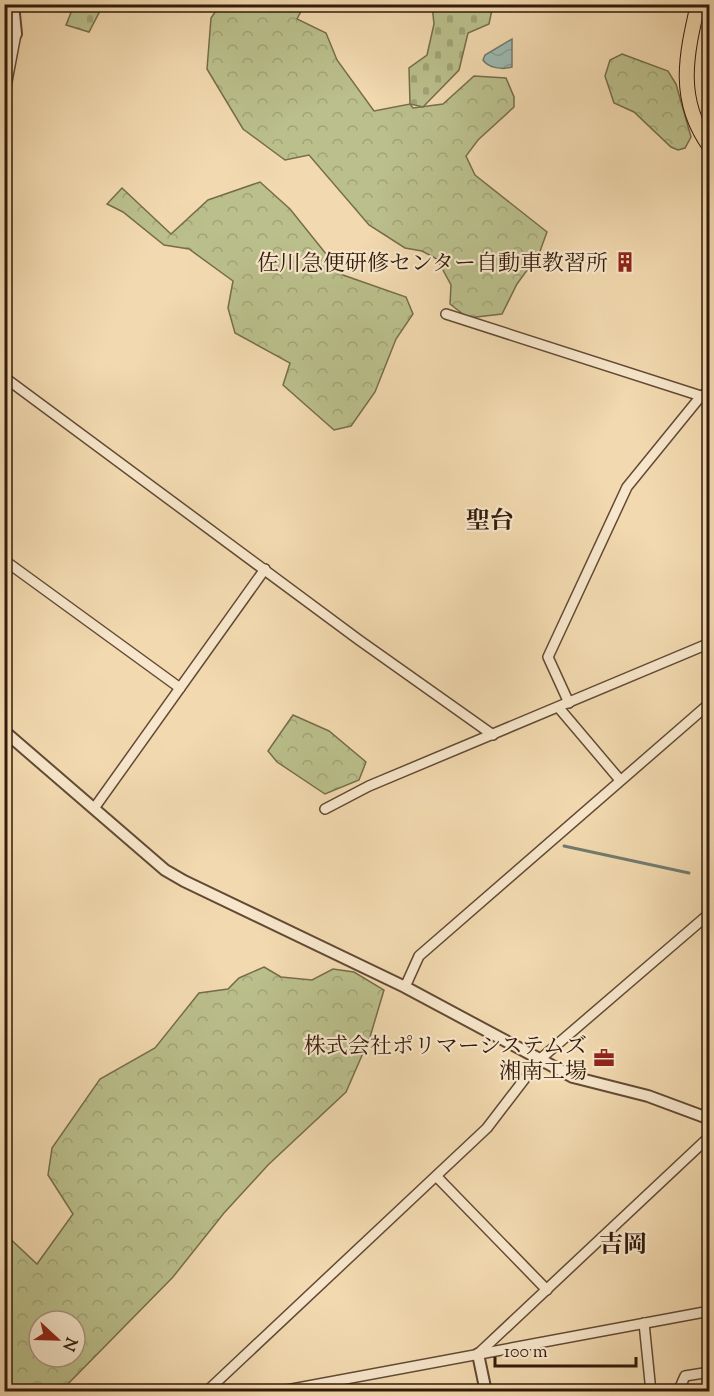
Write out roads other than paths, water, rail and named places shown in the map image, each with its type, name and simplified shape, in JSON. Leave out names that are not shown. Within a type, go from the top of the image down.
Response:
[{"type":"main road","points":[[701,9],[692,66],[697,112],[709,146]]},
{"type":"street","points":[[4,97],[16,34],[13,4]]},
{"type":"street","points":[[446,314],[705,394],[627,488],[548,657],[569,703]]},
{"type":"street","points":[[4,377],[493,735]]},
{"type":"street","points":[[4,560],[180,688]]},
{"type":"street","points":[[95,807],[265,569]]},
{"type":"street","points":[[325,808],[369,786],[709,644]]},
{"type":"street","points":[[405,987],[419,956],[710,703]]},
{"type":"street","points":[[559,708],[620,780]]},
{"type":"street","points":[[4,731],[95,807],[165,870],[184,881],[405,987],[539,1060],[592,1084],[648,1096],[710,1119]]},
{"type":"street","points":[[206,1392],[487,1128],[539,1060],[710,913]]},
{"type":"street","points":[[478,1354],[710,1136]]},
{"type":"street","points":[[436,1177],[547,1290]]},
{"type":"street","points":[[276,1392],[322,1387],[478,1354],[710,1311]]},
{"type":"street","points":[[644,1323],[651,1392]]},
{"type":"street","points":[[478,1354],[486,1392]]},
{"type":"street","points":[[678,1392],[685,1376],[710,1372]]},
{"type":"water","points":[[512,39],[512,67],[496,68],[485,63],[483,60],[485,55]]},
{"type":"waterway","points":[[564,846],[689,873]]},
{"type":"place","name":"佐川急便研修センター自動車教習所","points":[[625,262]]},
{"type":"place","name":"株式会社ポリマーシステムズ 湘南工場","points":[[604,1058]]},
{"type":"district","name":"聖台","points":[[490,520]]},
{"type":"district","name":"吉岡","points":[[623,1244]]}]
